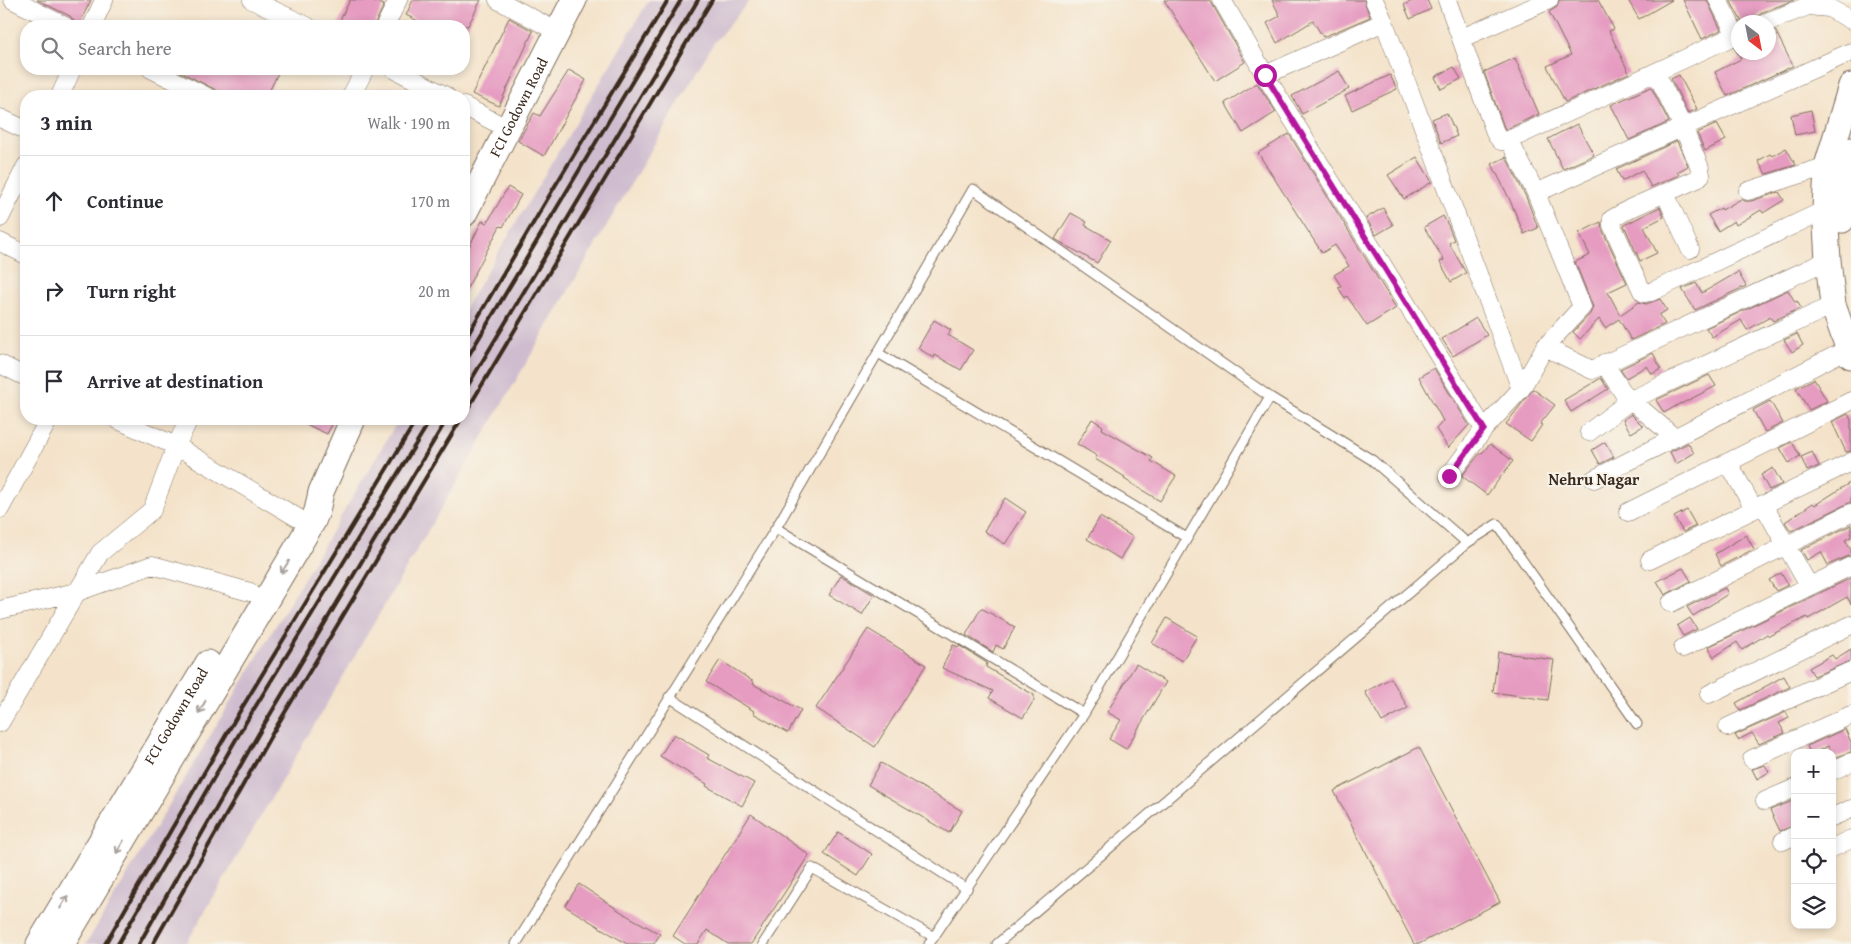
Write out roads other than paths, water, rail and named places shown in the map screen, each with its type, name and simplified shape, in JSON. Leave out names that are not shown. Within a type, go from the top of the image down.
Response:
[{"type":"street","points":[[13,0],[54,20]]},
{"type":"street","points":[[95,20],[104,0]]},
{"type":"street","points":[[252,0],[294,20]]},
{"type":"street","points":[[388,20],[398,0]]},
{"type":"street","points":[[498,0],[558,32]]},
{"type":"street","name":"FCI Godown Road","points":[[470,202],[574,0]]},
{"type":"street","points":[[1222,0],[1265,75],[1484,429]]},
{"type":"street","points":[[1374,0],[1384,22],[1521,389]]},
{"type":"street","points":[[1447,0],[1496,135],[1502,141],[1509,140],[1731,37]]},
{"type":"street","points":[[1462,38],[1549,0]]},
{"type":"street","points":[[1718,0],[1731,23]]},
{"type":"street","points":[[1776,18],[1808,6],[1829,8],[1851,20]]},
{"type":"street","points":[[1265,75],[1384,22]]},
{"type":"street","points":[[1536,193],[1851,52]]},
{"type":"street","points":[[1656,73],[1683,126],[1701,175],[1697,179],[1615,216],[1611,222],[1644,293],[1667,285],[1826,210]]},
{"type":"street","points":[[63,90],[69,75]]},
{"type":"street","points":[[163,75],[194,90]]},
{"type":"street","points":[[355,90],[362,75]]},
{"type":"street","points":[[406,75],[434,90]]},
{"type":"street","points":[[1594,479],[1850,352],[1842,308],[1828,260],[1826,210],[1827,166],[1851,86]]},
{"type":"street","points":[[470,109],[508,129]]},
{"type":"street","points":[[0,118],[20,127]]},
{"type":"street","points":[[1449,476],[1484,429],[1521,389],[1545,347],[1582,307],[1536,193],[1509,140]]},
{"type":"street","points":[[1842,308],[1843,192],[1851,150]]},
{"type":"street","points":[[1748,191],[1827,166]]},
{"type":"street","points":[[0,218],[20,178]]},
{"type":"street","points":[[1665,193],[1690,249]]},
{"type":"street","points":[[0,242],[20,252]]},
{"type":"street","points":[[1545,347],[1592,370],[1828,260]]},
{"type":"street","points":[[1589,432],[1631,400],[1842,308]]},
{"type":"street","points":[[1604,363],[1624,394],[1675,438]]},
{"type":"street","points":[[0,364],[20,373]]},
{"type":"street","points":[[1628,512],[1851,401]]},
{"type":"street","points":[[2,498],[45,425]]},
{"type":"street","points":[[129,425],[176,446],[298,518]]},
{"type":"street","points":[[0,723],[80,591],[100,554],[152,510],[176,446],[187,425]]},
{"type":"street","name":"FCI Godown Road","points":[[39,944],[90,877],[295,552],[317,511],[321,492],[350,425]]},
{"type":"street","points":[[1728,462],[1786,546],[1809,586]]},
{"type":"street","points":[[1650,560],[1851,462]]},
{"type":"street","name":"FCI Godown Road","points":[[62,944],[90,877],[250,592],[298,518],[321,492]]},
{"type":"street","points":[[1671,603],[1851,513]]},
{"type":"street","points":[[0,610],[80,591],[152,565],[250,592]]},
{"type":"street","points":[[1683,648],[1851,566]]},
{"type":"street","points":[[1709,694],[1851,626]]},
{"type":"street","points":[[1728,727],[1851,671]]},
{"type":"street","points":[[1752,759],[1851,715]]},
{"type":"street","points":[[1836,769],[1851,762]]},
{"type":"street","points":[[1765,801],[1791,790]]},
{"type":"street","points":[[1836,815],[1851,809]]},
{"type":"street","points":[[1836,846],[1851,840]]},
{"type":"lane","points":[[516,944],[776,528],[973,190],[1270,397],[1372,460],[1466,544]]},
{"type":"lane","points":[[878,352],[1187,538]]},
{"type":"lane","points":[[763,944],[812,868],[932,940],[1084,714],[1270,397]]},
{"type":"lane","points":[[997,944],[1466,544],[1496,524],[1637,724]]},
{"type":"lane","points":[[776,528],[1084,714]]},
{"type":"lane","points":[[669,697],[967,889]]},
{"type":"railway","points":[[470,331],[668,0]]},
{"type":"railway","points":[[470,353],[681,0]]},
{"type":"railway","points":[[470,382],[698,0]]},
{"type":"railway","points":[[470,405],[712,0]]},
{"type":"railway","points":[[105,944],[237,716],[413,425]]},
{"type":"railway","points":[[118,944],[246,722],[427,425]]},
{"type":"railway","points":[[139,944],[259,733],[443,425]]},
{"type":"railway","points":[[153,944],[269,739],[457,425]]},
{"type":"district","name":"Nehru Nagar","points":[[1594,479]]}]
